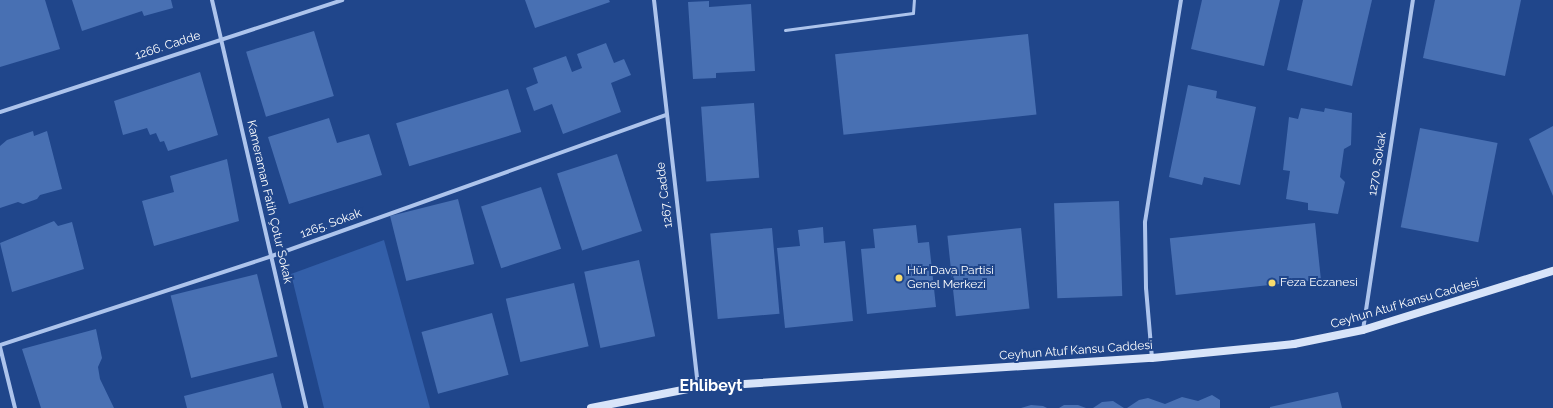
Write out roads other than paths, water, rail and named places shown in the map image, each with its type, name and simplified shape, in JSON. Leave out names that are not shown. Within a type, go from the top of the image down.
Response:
[{"type":"main road","name":"Ceyhun Atuf Kansu Caddesi","points":[[591,408],[698,388],[1152,358],[1294,344],[1363,330],[1553,271]]},
{"type":"street","name":"Kameraman Fatih Çotur Sokak","points":[[212,0],[306,408]]},
{"type":"street","name":"1266. Cadde","points":[[0,112],[342,0]]},
{"type":"street","name":"1267. Cadde","points":[[654,0],[698,388]]},
{"type":"street","points":[[1152,358],[1146,288],[1145,222],[1181,0]]},
{"type":"street","name":"1270. Sokak","points":[[1363,330],[1413,0]]},
{"type":"street","name":"1265. Sokak","points":[[0,346],[272,256],[666,115]]},
{"type":"street","points":[[0,346],[15,408]]},
{"type":"lane","points":[[785,30],[914,13],[914,0]]},
{"type":"place","name":"Hür Dava Partisi Genel Merkezi","points":[[899,278]]},
{"type":"place","name":"Feza Eczanesi","points":[[1272,283]]},
{"type":"district","name":"Ehlibeyt","points":[[711,386]]}]
